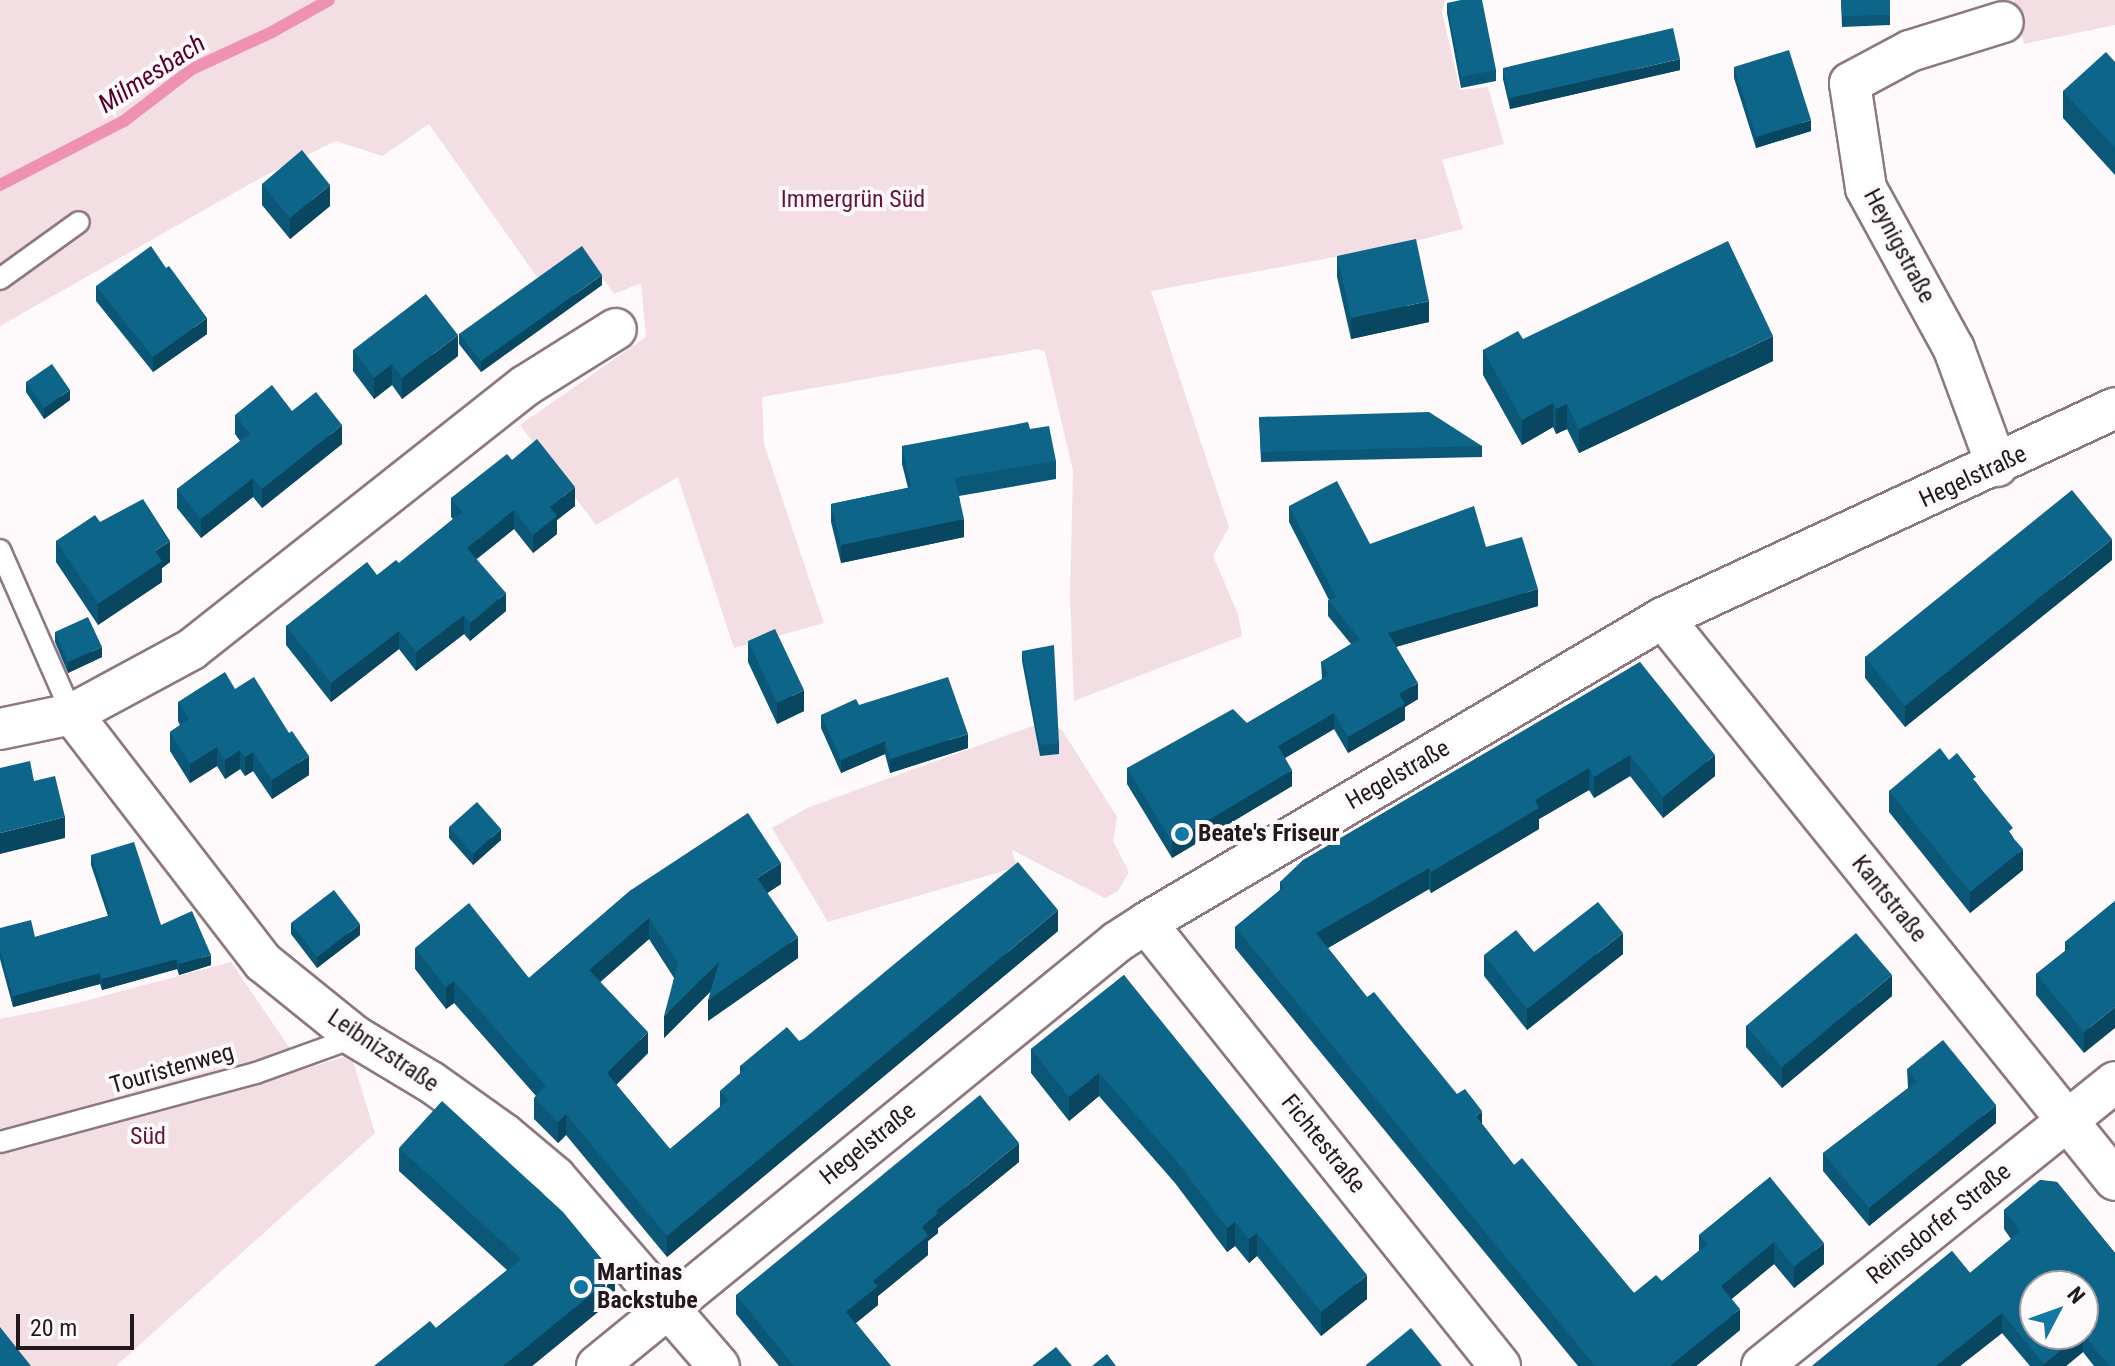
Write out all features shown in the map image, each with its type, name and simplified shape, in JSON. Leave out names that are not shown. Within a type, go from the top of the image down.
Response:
[{"type":"street","name":"Heynigstraße","points":[[1997,466],[1954,349],[1866,188],[1850,83],[1910,51],[2003,22]]},
{"type":"street","points":[[0,729],[72,714],[192,649],[525,386],[616,329]]},
{"type":"street","name":"Hegelstraße","points":[[597,1366],[1105,952],[1146,923],[1663,618],[1997,466],[2115,408]]},
{"type":"street","name":"Kantstraße","points":[[1663,618],[2115,1180]]},
{"type":"street","name":"Leibnizstraße","points":[[72,714],[263,962],[356,1037],[431,1082],[504,1134],[555,1177],[719,1366]]},
{"type":"street","name":"Fichtestraße","points":[[1146,923],[1500,1366]]},
{"type":"street","name":"Reinsdorfer Straße","points":[[1762,1366],[2115,1082]]},
{"type":"lane","points":[[0,279],[79,222]]},
{"type":"lane","points":[[0,550],[72,714]]},
{"type":"lane","name":"Touristenweg","points":[[0,1142],[256,1073],[356,1037]]},
{"type":"green space","name":"Immergrün Süd","points":[[0,0],[1445,0],[1442,12],[1460,90],[1488,87],[1504,144],[1442,160],[1463,229],[1399,245],[1151,291],[1229,527],[1213,556],[1238,614],[1242,636],[1074,701],[1070,596],[1073,471],[1045,352],[1038,349],[762,397],[764,444],[824,623],[734,648],[678,477],[596,525],[520,425],[646,337],[641,283],[614,294],[583,251],[539,280],[429,124],[382,156],[336,141],[264,176],[0,326]]},
{"type":"green space","points":[[2014,0],[2115,0],[2115,25],[2024,44]]},
{"type":"green space","points":[[1046,721],[1062,730],[1117,817],[1113,841],[1129,872],[1118,891],[1105,898],[1012,850],[1017,867],[828,922],[772,828],[807,808]]},
{"type":"green space","name":"Süd","points":[[231,962],[304,1069],[351,1055],[375,1133],[116,1366],[0,1366],[0,1019],[70,1005]]},
{"type":"building","points":[[1482,0],[1496,70],[1461,77],[1447,3]]},
{"type":"building","points":[[1841,0],[1890,0],[1890,15],[1842,16]]},
{"type":"building","points":[[1673,28],[1680,59],[1510,98],[1503,68]]},
{"type":"building","points":[[1789,50],[1811,120],[1756,137],[1734,67]]},
{"type":"building","points":[[2106,52],[2115,62],[2115,148],[2063,91]]},
{"type":"building","points":[[302,150],[330,185],[290,218],[262,184]]},
{"type":"building","points":[[1416,239],[1429,301],[1351,318],[1337,256]]},
{"type":"building","points":[[1728,241],[1773,336],[1579,429],[1567,404],[1556,409],[1553,403],[1522,420],[1483,350],[1518,331],[1523,339]]},
{"type":"building","points":[[151,246],[207,318],[153,357],[96,286]]},
{"type":"building","points":[[582,246],[602,275],[481,361],[459,334]]},
{"type":"building","points":[[426,294],[458,335],[402,378],[392,364],[374,378],[353,350]]},
{"type":"building","points":[[52,364],[70,390],[44,408],[26,382]]},
{"type":"building","points":[[272,385],[292,411],[316,392],[342,425],[262,489],[253,478],[201,519],[177,489],[250,434],[235,415]]},
{"type":"building","points":[[1429,412],[1482,446],[1261,452],[1259,417]]},
{"type":"building","points":[[1028,422],[1030,429],[1049,426],[1056,461],[955,478],[964,519],[841,545],[831,504],[911,487],[902,446]]},
{"type":"building","points":[[537,439],[575,487],[550,507],[557,516],[533,535],[514,510],[467,548],[506,593],[470,623],[464,615],[416,652],[399,631],[331,683],[286,626],[367,562],[377,575],[396,560],[399,563],[462,512],[451,498],[507,454],[512,460]]},
{"type":"building","points":[[1337,481],[1370,544],[1474,506],[1486,547],[1522,537],[1538,589],[1388,633],[1418,683],[1399,694],[1405,704],[1348,737],[1334,713],[1278,746],[1292,770],[1172,842],[1127,768],[1233,709],[1247,723],[1329,675],[1321,662],[1360,639],[1328,600],[1336,597],[1289,506]]},
{"type":"building","points":[[2072,490],[2112,539],[1905,706],[1865,657]]},
{"type":"building","points":[[143,499],[170,541],[155,551],[162,561],[98,604],[56,541],[95,515],[100,522]]},
{"type":"building","points":[[88,617],[102,647],[68,662],[55,632]]},
{"type":"building","points":[[775,629],[804,690],[777,703],[748,641]]},
{"type":"building","points":[[1054,645],[1059,743],[1040,745],[1022,651]]},
{"type":"building","points":[[1640,662],[1715,755],[1663,797],[1630,755],[1594,777],[1589,768],[1535,800],[1539,808],[1431,872],[1429,868],[1316,933],[1367,997],[1374,992],[1457,1094],[1465,1089],[1482,1111],[1476,1116],[1514,1165],[1522,1158],[1634,1293],[1656,1275],[1662,1281],[1707,1244],[1699,1235],[1770,1177],[1824,1243],[1794,1267],[1774,1242],[1721,1286],[1740,1309],[1670,1366],[1595,1366],[1235,927],[1284,887],[1280,882],[1303,860]]},
{"type":"building","points":[[225,672],[235,689],[254,677],[289,733],[292,731],[309,756],[272,780],[253,752],[245,757],[240,750],[225,760],[217,747],[190,764],[170,732],[189,719],[178,702]]},
{"type":"building","points":[[948,677],[968,734],[890,759],[885,741],[841,760],[821,715],[856,699],[859,705]]},
{"type":"building","points":[[1940,748],[1949,760],[1957,753],[1976,777],[1973,779],[2013,828],[2008,832],[2023,849],[1970,892],[1889,791]]},
{"type":"building","points":[[30,761],[34,781],[55,776],[65,817],[0,833],[0,768]]},
{"type":"building","points":[[477,802],[501,829],[473,854],[449,827]]},
{"type":"building","points":[[748,813],[781,863],[757,878],[798,937],[708,1000],[719,962],[664,1016],[678,963],[649,918],[589,970],[648,1032],[607,1073],[670,1149],[728,1100],[720,1091],[746,1068],[740,1066],[787,1027],[800,1042],[1018,862],[1058,910],[667,1236],[566,1114],[558,1122],[534,1098],[546,1086],[454,981],[446,987],[415,948],[469,903],[529,978],[631,890]]},
{"type":"building","points":[[134,842],[161,925],[192,911],[211,955],[179,964],[177,959],[102,979],[100,973],[13,996],[0,949],[0,928],[31,920],[35,937],[111,915],[91,855]]},
{"type":"building","points":[[334,890],[360,924],[317,957],[291,923]]},
{"type":"building","points":[[2115,901],[2115,1007],[2084,1032],[2036,974],[2070,947],[2065,942]]},
{"type":"building","points":[[1598,902],[1623,933],[1527,1009],[1484,955],[1516,930],[1534,952]]},
{"type":"building","points":[[1856,933],[1892,975],[1782,1067],[1746,1026]]},
{"type":"building","points":[[1124,975],[1367,1275],[1321,1312],[1257,1233],[1249,1239],[1235,1222],[1227,1228],[1175,1159],[1099,1073],[1069,1097],[1031,1049]]},
{"type":"building","points":[[1943,1040],[1996,1105],[1869,1208],[1823,1153],[1917,1082],[1907,1069]]},
{"type":"building","points":[[980,1095],[1019,1143],[936,1211],[938,1213],[922,1227],[928,1236],[873,1281],[878,1286],[846,1312],[891,1366],[794,1366],[736,1295]]},
{"type":"building","points":[[442,1101],[563,1212],[615,1275],[503,1366],[374,1366],[430,1321],[436,1328],[521,1259],[399,1148]]},
{"type":"building","points":[[2040,1180],[2057,1182],[2115,1253],[2115,1366],[2109,1366],[2096,1350],[2099,1350],[2099,1270],[2019,1270],[2019,1334],[2002,1313],[1936,1366],[1812,1366],[1952,1251],[1970,1273],[2020,1231],[2004,1210]]},
{"type":"building","points":[[0,1327],[31,1366],[0,1366]]},
{"type":"building","points":[[1411,1328],[1442,1366],[1366,1366],[1366,1365]]},
{"type":"building","points":[[1056,1347],[1072,1366],[1032,1366]]},
{"type":"building","points":[[2032,1350],[2061,1350],[2044,1364]]},
{"type":"building","points":[[1107,1354],[1116,1366],[1092,1366]]},
{"type":"waterway","name":"Milmesbach","points":[[0,185],[124,121],[192,69],[272,32],[329,0]]},
{"type":"place","name":"Beate's Friseur","points":[[1182,834]]},
{"type":"place","name":"Martinas Backstube","points":[[581,1287]]}]
